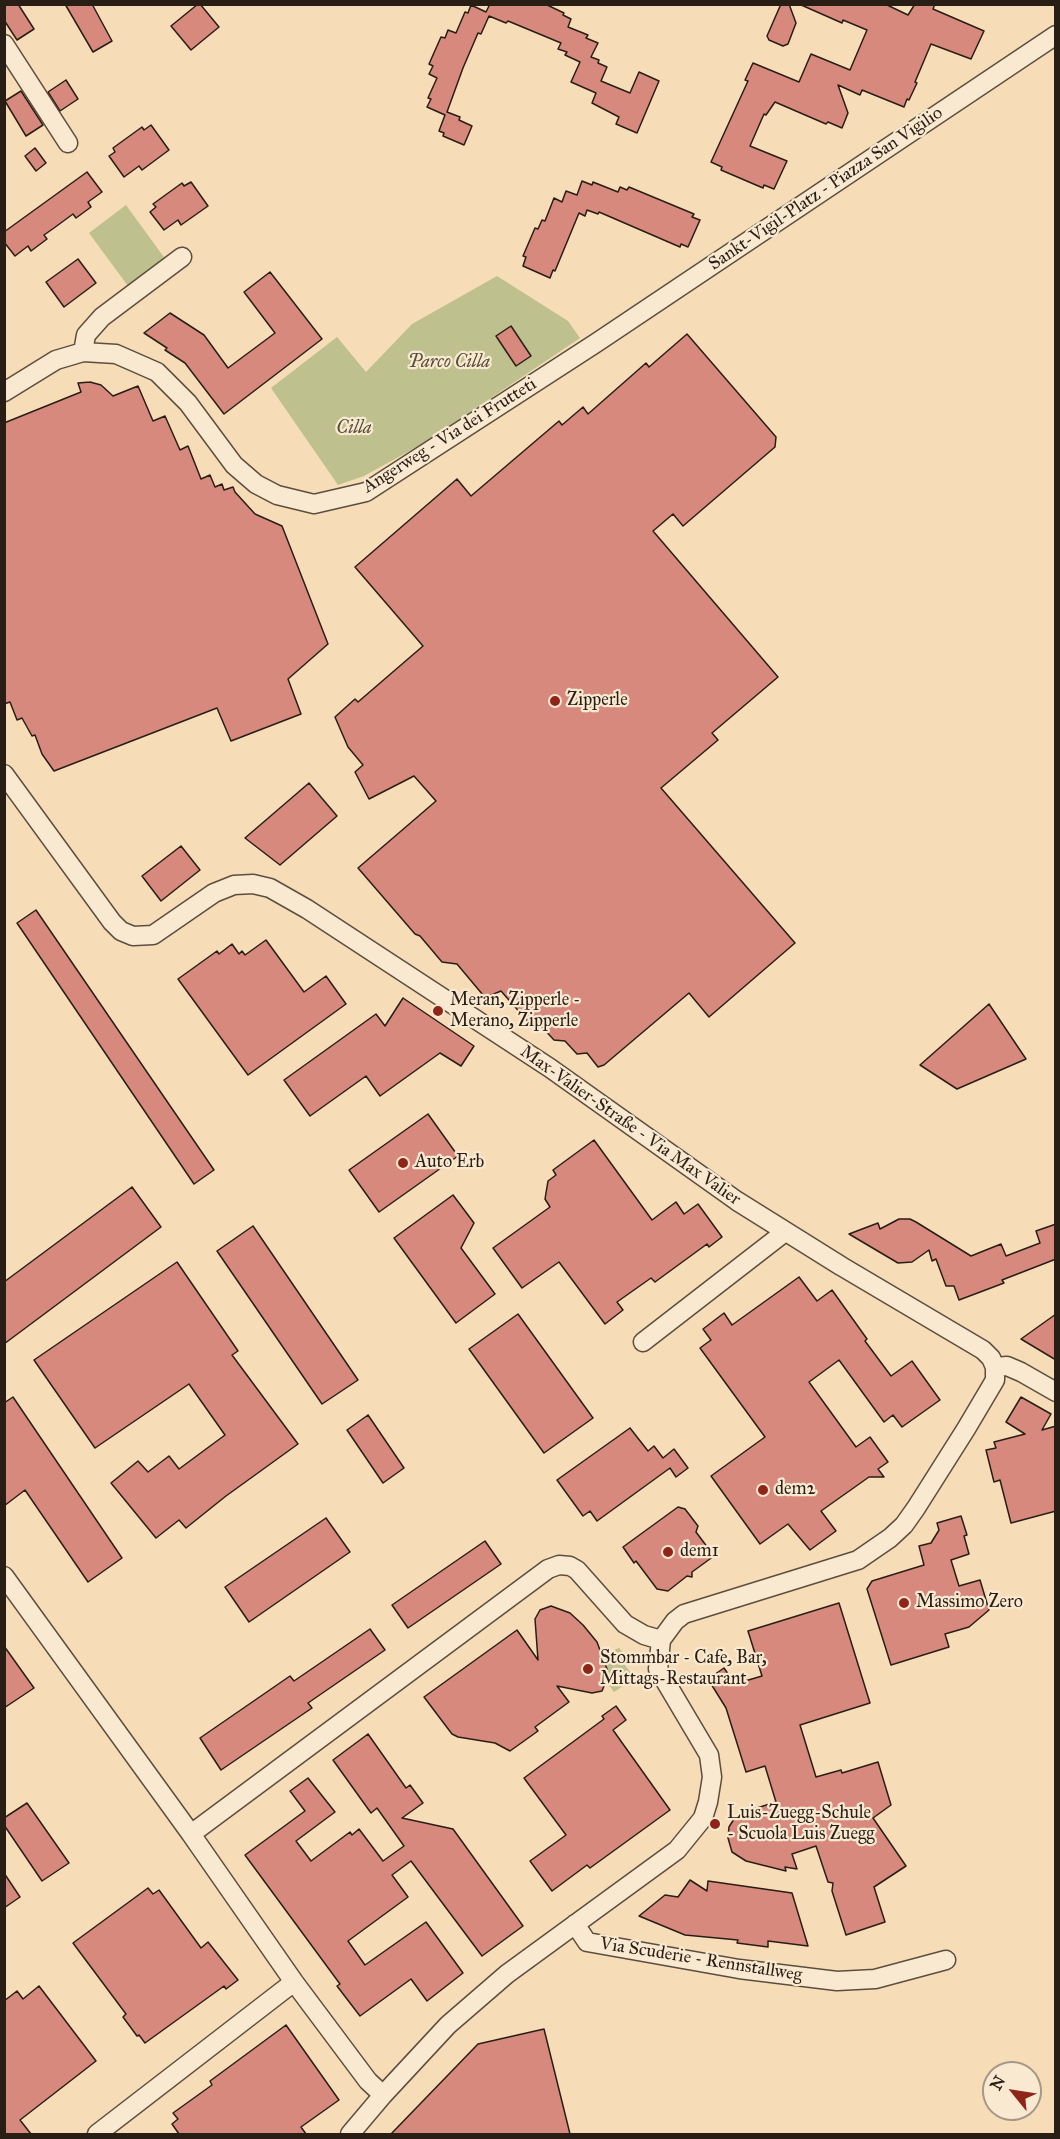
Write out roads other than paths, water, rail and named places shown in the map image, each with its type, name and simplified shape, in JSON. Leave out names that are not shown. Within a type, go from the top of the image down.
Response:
[{"type":"street","name":"Sankt-Vigil-Platz - Piazza San Vigilio","points":[[596,343],[1052,43]]},
{"type":"street","points":[[4,44],[68,143]]},
{"type":"street","points":[[83,352],[86,335],[102,316],[182,257]]},
{"type":"street","name":"Angerweg - Via dei Frutteti","points":[[4,392],[56,360],[83,352],[116,354],[157,372],[188,403],[234,465],[256,484],[277,495],[314,504],[366,492],[596,343]]},
{"type":"street","name":"Max-Valier-Straße - Via Max Valier","points":[[4,774],[112,922],[121,931],[133,936],[153,935],[214,893],[234,885],[253,884],[270,888],[307,909],[550,1068],[737,1201],[983,1350],[991,1358],[995,1367]]},
{"type":"street","points":[[643,1342],[785,1232]]},
{"type":"street","points":[[191,1834],[548,1569],[560,1565],[570,1566],[577,1570],[625,1624],[644,1635],[662,1640],[675,1621],[684,1614],[834,1569],[858,1560],[890,1538],[904,1525],[916,1508],[978,1410],[995,1380],[995,1367],[1007,1366],[1022,1372],[1056,1392]]},
{"type":"street","points":[[4,1576],[191,1834],[294,1982],[368,2081],[383,2095]]},
{"type":"street","name":"Via Scuderie - Rennstallweg","points":[[350,2134],[448,2025],[507,1974],[677,1850],[703,1818],[712,1777],[709,1755],[658,1669],[662,1640]]},
{"type":"street","name":"Via Scuderie - Rennstallweg","points":[[575,1924],[587,1942],[739,1969],[837,1981],[875,1979],[946,1960]]},
{"type":"street","points":[[97,2134],[294,1982]]},
{"type":"place","name":"Zipperle","points":[[555,701]]},
{"type":"place","name":"Meran, Zipperle - Merano, Zipperle","points":[[438,1011]]},
{"type":"place","name":"Auto Erb","points":[[403,1163]]},
{"type":"place","name":"dem2","points":[[763,1490]]},
{"type":"place","name":"dem1","points":[[668,1552]]},
{"type":"place","name":"Massimo Zero","points":[[904,1603]]},
{"type":"place","name":"Stommbar - Cafe, Bar, Mittags-Restaurant","points":[[588,1669]]},
{"type":"place","name":"Luis-Zuegg-Schule - Scuola Luis Zuegg","points":[[715,1824]]},
{"type":"park label","name":"Parco Cilla","points":[[449,363]]},
{"type":"park label","name":"Cilla","points":[[354,429]]}]
